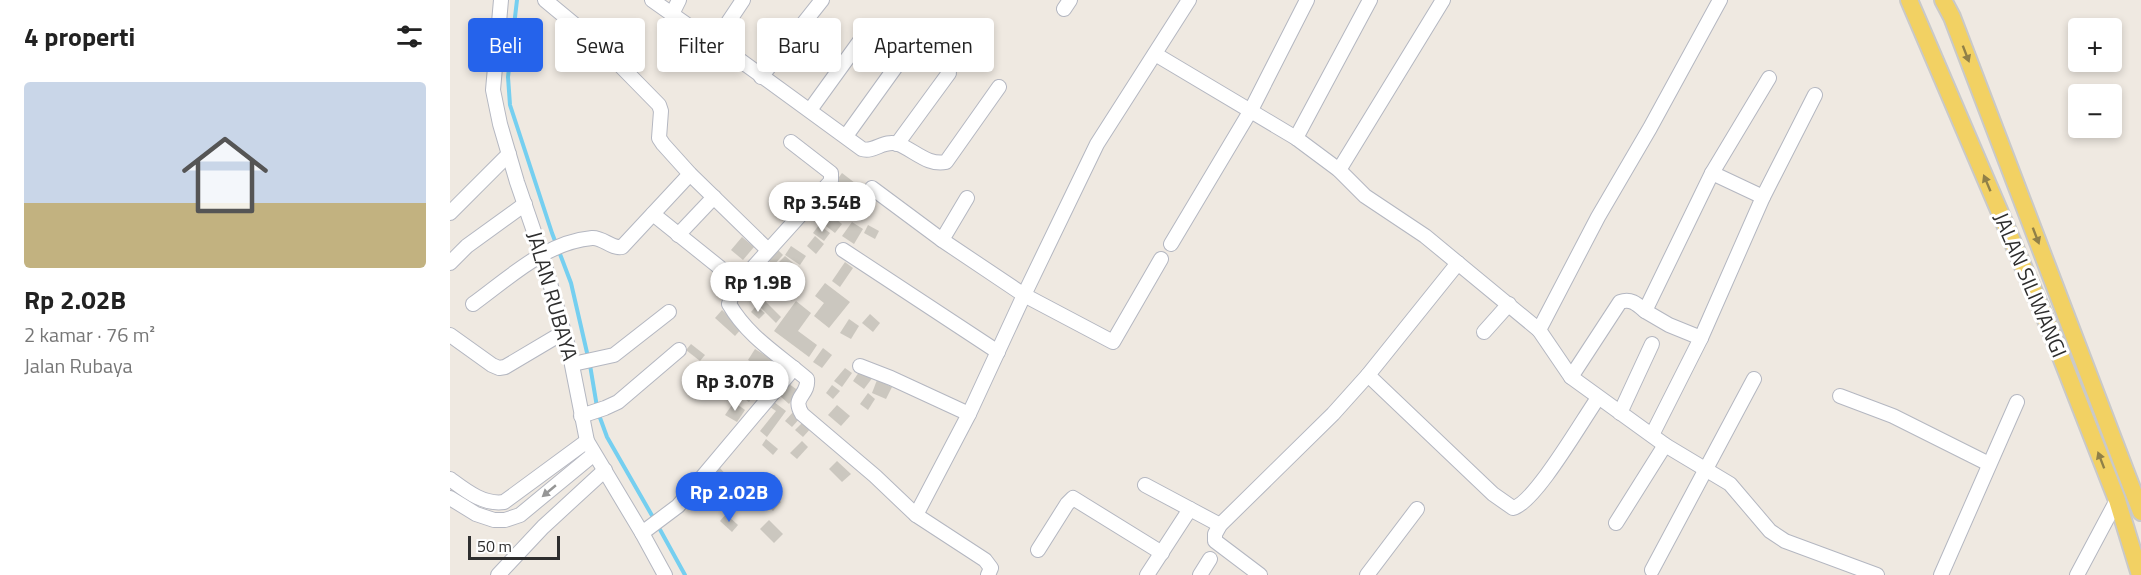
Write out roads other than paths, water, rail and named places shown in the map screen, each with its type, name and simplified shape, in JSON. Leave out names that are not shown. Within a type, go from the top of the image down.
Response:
[{"type":"main road","name":"JALAN SILIWANGI","points":[[1909,0],[2052,334],[2117,500],[2140,575]]},
{"type":"main road","name":"JALAN SILIWANGI","points":[[1943,0],[1952,17],[2141,512]]},
{"type":"street","name":"JALAN RUBAYA","points":[[501,0],[493,90],[500,124],[525,204],[552,249],[564,332],[584,362],[584,414],[587,441],[645,530],[664,575]]},
{"type":"street","points":[[545,0],[604,49],[659,105],[661,111],[659,138],[690,174],[768,250]]},
{"type":"street","points":[[652,0],[678,18]]},
{"type":"street","points":[[672,14],[679,0]]},
{"type":"street","points":[[731,18],[743,0]]},
{"type":"street","points":[[761,77],[822,0]]},
{"type":"street","points":[[916,515],[969,414],[1097,144],[1189,0]]},
{"type":"street","points":[[1171,244],[1251,110],[1307,0]]},
{"type":"street","points":[[1296,138],[1371,0]]},
{"type":"street","points":[[1339,170],[1443,0]]},
{"type":"street","points":[[1539,330],[1598,217],[1650,129],[1720,0]]},
{"type":"street","points":[[810,110],[853,51]]},
{"type":"street","points":[[1155,54],[1296,138],[1339,170],[1365,196],[1458,262],[1539,330],[1571,377],[1665,445],[1730,484],[1770,531],[1785,541],[1877,575]]},
{"type":"street","points":[[745,65],[862,149],[867,151],[881,144],[897,144],[934,163],[946,162],[999,87]]},
{"type":"street","points":[[846,136],[892,72]]},
{"type":"street","points":[[897,144],[949,74]]},
{"type":"street","points":[[1645,311],[1712,173],[1769,78]]},
{"type":"street","points":[[1652,435],[1701,338],[1763,197],[1815,95]]},
{"type":"street","points":[[791,142],[831,173],[831,181],[739,283],[729,304],[738,320],[761,343],[807,379],[808,387],[797,401],[802,414],[875,476],[916,515],[985,560],[991,568],[988,575]]},
{"type":"street","points":[[450,213],[509,154]]},
{"type":"street","points":[[1712,173],[1763,197]]},
{"type":"street","points":[[473,304],[552,249],[595,238],[620,248],[690,174]]},
{"type":"street","points":[[872,188],[942,240],[1024,295],[1113,342],[1161,259]]},
{"type":"street","points":[[678,235],[714,197]]},
{"type":"street","points":[[942,240],[967,198]]},
{"type":"street","points":[[450,263],[467,246],[525,204]]},
{"type":"street","points":[[653,214],[739,283]]},
{"type":"street","points":[[843,250],[998,352]]},
{"type":"street","points":[[1260,575],[1215,541],[1215,534],[1220,525],[1333,414],[1368,375],[1458,262]]},
{"type":"street","points":[[1571,377],[1620,302],[1626,300],[1670,325],[1701,338]]},
{"type":"street","points":[[1484,333],[1509,304]]},
{"type":"street","points":[[584,362],[614,355],[669,312]]},
{"type":"street","points":[[450,334],[499,368],[505,367],[564,332]]},
{"type":"street","points":[[1620,413],[1652,344]]},
{"type":"street","points":[[584,414],[606,408],[625,396],[679,350]]},
{"type":"street","points":[[860,366],[969,414]]},
{"type":"street","points":[[645,530],[678,506],[794,368]]},
{"type":"street","points":[[1368,375],[1492,494],[1513,508],[1523,504],[1544,479],[1598,398]]},
{"type":"street","points":[[1652,570],[1754,379]]},
{"type":"street","points":[[1840,396],[1893,416],[1989,464]]},
{"type":"street","points":[[1941,575],[2017,402]]},
{"type":"street","points":[[450,479],[480,499],[497,503],[509,500],[587,441]]},
{"type":"street","points":[[1616,523],[1665,445]]},
{"type":"street","points":[[450,498],[474,513],[494,520],[505,520],[520,515],[594,454]]},
{"type":"street","points":[[498,575],[543,526],[604,470]]},
{"type":"street","points":[[1145,485],[1220,525]]},
{"type":"street","points":[[1038,550],[1066,504],[1073,498],[1162,553]]},
{"type":"street","points":[[474,513],[480,499]]},
{"type":"street","points":[[2077,575],[2117,500]]},
{"type":"street","points":[[1147,575],[1190,508]]},
{"type":"street","points":[[1367,575],[1417,509]]},
{"type":"street","points":[[1200,575],[1210,559]]},
{"type":"waterway","points":[[517,0],[508,77],[510,105],[571,283],[588,357]]},
{"type":"waterway","points":[[590,365],[597,407]]},
{"type":"waterway","points":[[599,415],[607,437],[654,519]]},
{"type":"waterway","points":[[658,526],[685,575]]}]
